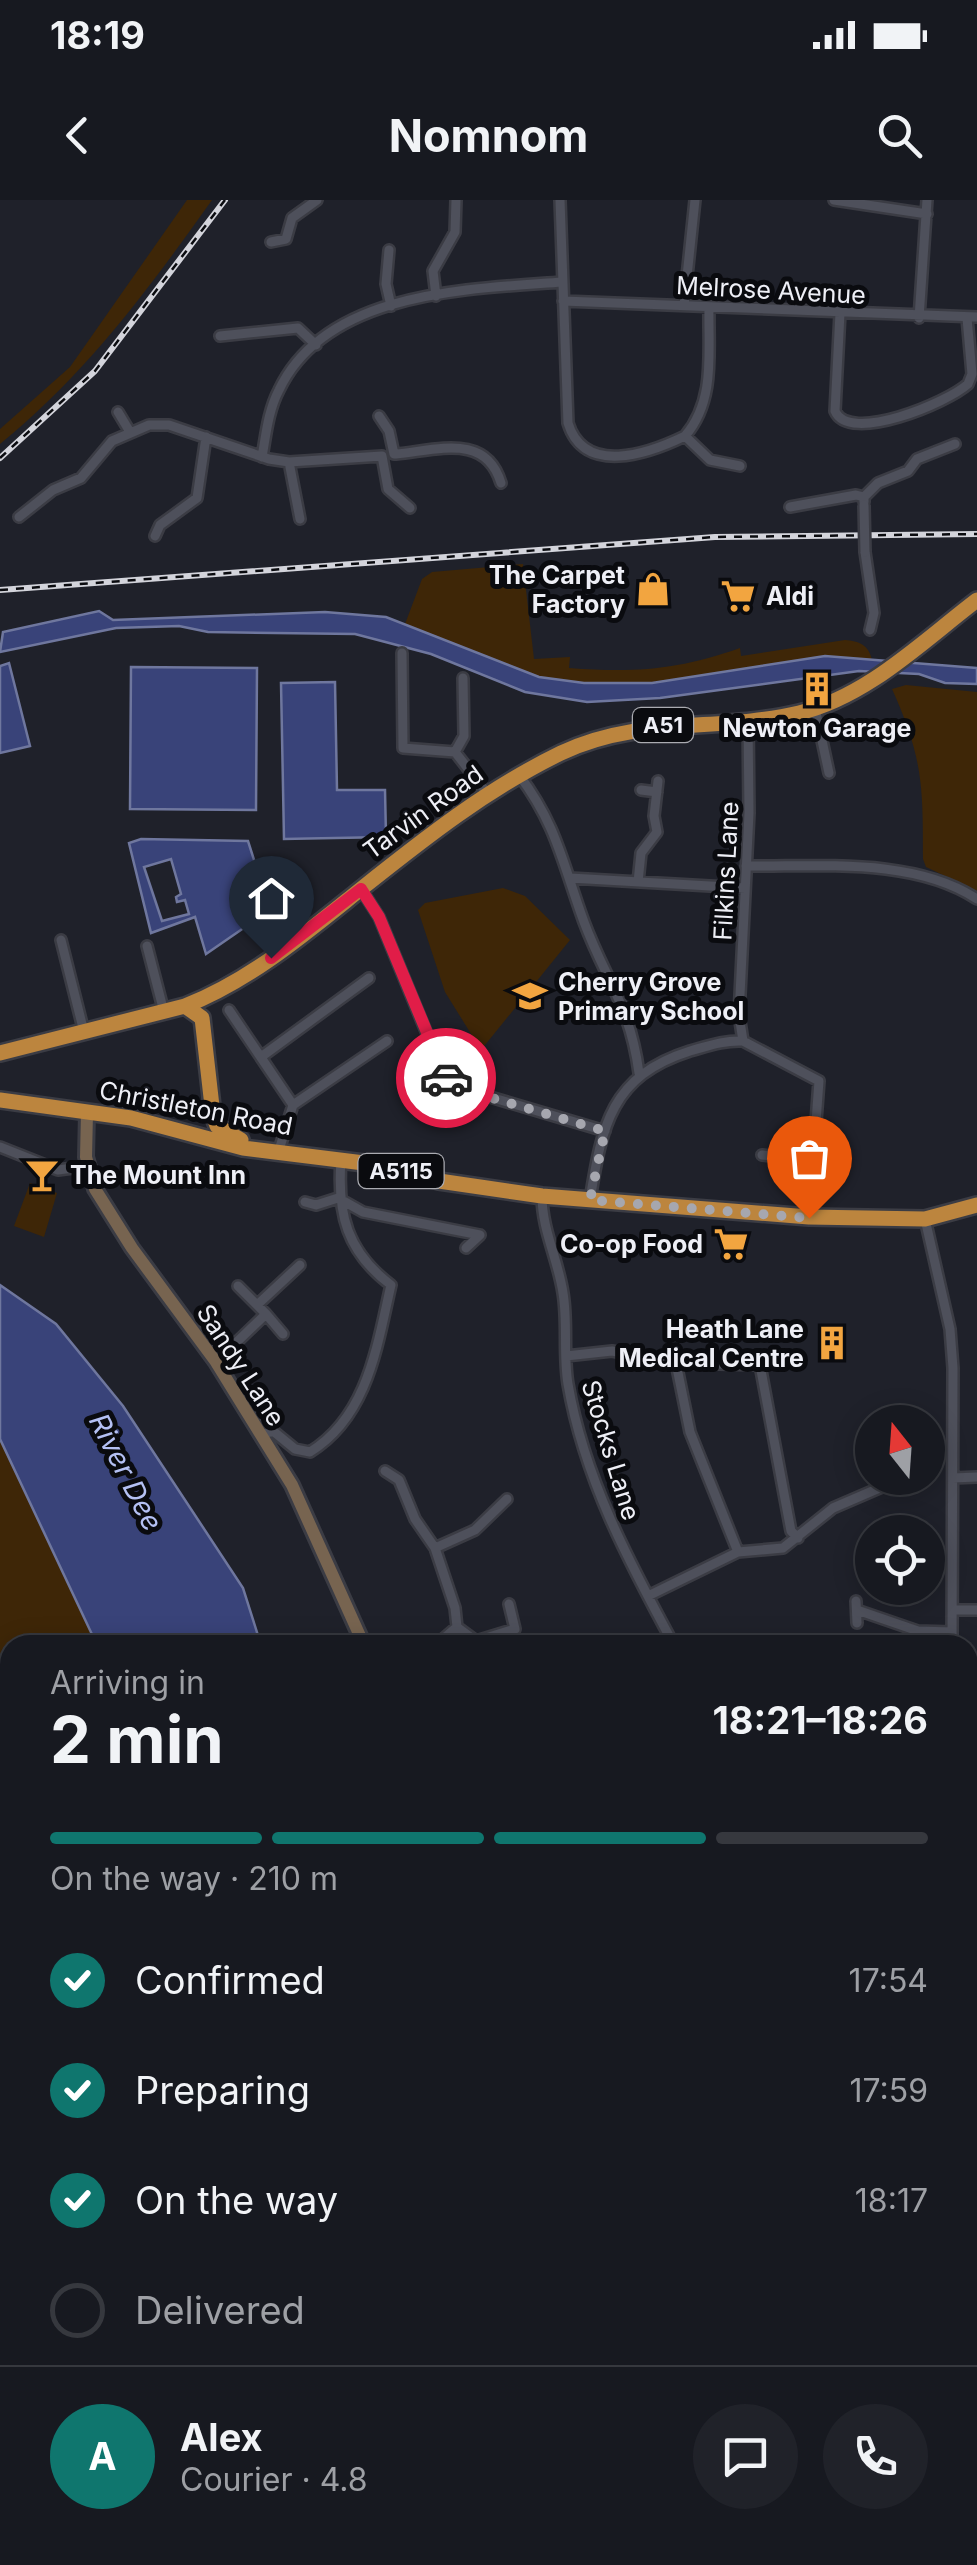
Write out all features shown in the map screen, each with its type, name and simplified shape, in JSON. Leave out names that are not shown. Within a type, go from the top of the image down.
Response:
[{"type":"highway","name":"Tarvin Road","points":[[1,1047],[84,1032],[185,1006],[224,988],[306,934],[486,794],[519,775],[605,736],[660,725],[748,720],[816,708],[878,675],[977,600]]},
{"type":"highway","points":[[174,1126],[196,1124],[208,1101],[206,1033],[210,1006],[224,988]]},
{"type":"highway","points":[[185,1006],[202,1018],[206,1033]]},
{"type":"highway","name":"Christleton Road","points":[[0,1100],[174,1126],[232,1146],[279,1150],[542,1196],[809,1218],[925,1219],[977,1206]]},
{"type":"highway","name":"A5115","points":[[208,1101],[218,1126],[259,1147]]},
{"type":"main road","name":"Sandy Lane","points":[[87,1113],[88,1166],[108,1211],[216,1362],[292,1485],[360,1635]]},
{"type":"street","points":[[286,239],[292,218],[317,200]]},
{"type":"street","points":[[436,296],[433,271],[455,232],[456,200]]},
{"type":"street","points":[[560,200],[568,423],[581,448],[606,456],[656,450],[685,436],[708,396],[709,307]]},
{"type":"street","points":[[684,305],[695,200]]},
{"type":"street","points":[[834,200],[927,214]]},
{"type":"street","points":[[919,318],[926,200]]},
{"type":"street","points":[[271,242],[286,239],[298,247]]},
{"type":"street","points":[[389,250],[386,284],[391,306]]},
{"type":"street","points":[[262,457],[279,389],[316,346],[364,314],[436,296],[562,282]]},
{"type":"street","name":"Melrose Avenue","points":[[563,301],[919,318],[972,317]]},
{"type":"street","points":[[840,314],[835,411],[840,421],[853,426],[900,416],[968,384],[972,374],[972,317]]},
{"type":"street","points":[[220,336],[298,328],[316,346]]},
{"type":"street","points":[[118,412],[130,432]]},
{"type":"street","points":[[378,416],[396,454]]},
{"type":"street","points":[[20,517],[53,490],[81,478],[112,441],[130,432],[170,424],[262,457],[289,462],[476,450],[493,461],[501,484]]},
{"type":"street","points":[[685,436],[704,456],[735,466],[733,452]]},
{"type":"street","points":[[155,536],[160,525],[197,498],[206,437]]},
{"type":"street","points":[[870,630],[874,613],[864,552],[864,501],[878,483],[908,471],[916,459],[955,444]]},
{"type":"street","points":[[382,456],[388,490],[410,508]]},
{"type":"street","points":[[289,462],[300,519]]},
{"type":"street","points":[[790,506],[864,501]]},
{"type":"street","points":[[402,653],[403,748],[454,752],[486,794]]},
{"type":"street","points":[[454,752],[464,736],[463,678]]},
{"type":"street","points":[[816,708],[828,769],[841,762]]},
{"type":"street","name":"Filkins Lane","points":[[743,1040],[739,1015],[746,888],[748,720]]},
{"type":"street","points":[[519,775],[544,807],[590,935],[630,1019],[639,1073]]},
{"type":"street","points":[[638,882],[642,854],[657,832],[658,787],[640,790]]},
{"type":"street","points":[[746,866],[902,872],[938,879],[977,899]]},
{"type":"street","points":[[570,878],[746,888]]},
{"type":"street","points":[[361,889],[379,917],[444,1075],[453,1086],[605,1131]]},
{"type":"street","points":[[61,940],[84,1032]]},
{"type":"street","points":[[147,946],[164,1012]]},
{"type":"street","points":[[261,1057],[370,978]]},
{"type":"street","points":[[228,1010],[293,1105]]},
{"type":"street","points":[[590,1200],[605,1131],[616,1104],[639,1073],[692,1051],[743,1040],[818,1081],[809,1218]]},
{"type":"street","points":[[279,1150],[293,1105],[387,1041]]},
{"type":"street","points":[[0,1147],[58,1170],[88,1166]]},
{"type":"street","points":[[762,1155],[813,1161]]},
{"type":"street","points":[[261,1435],[273,1431],[295,1449],[310,1452],[354,1406],[372,1371],[391,1285],[352,1246],[338,1198],[341,1160]]},
{"type":"street","name":"Stocks Lane","points":[[542,1196],[543,1222],[564,1304],[573,1408],[615,1535],[669,1635]]},
{"type":"street","points":[[305,1202],[316,1205],[338,1198],[363,1212],[480,1235],[466,1248]]},
{"type":"street","points":[[857,1612],[878,1614],[918,1632],[952,1632],[950,1329],[925,1219]]},
{"type":"street","points":[[257,1305],[300,1265]]},
{"type":"street","points":[[238,1286],[283,1334]]},
{"type":"street","points":[[216,1362],[266,1314]]},
{"type":"street","points":[[566,1356],[612,1351],[676,1363],[760,1365],[791,1531],[798,1538]]},
{"type":"street","points":[[676,1363],[690,1432],[738,1552]]},
{"type":"street","points":[[385,1471],[403,1486],[415,1519],[435,1548],[456,1608],[457,1626],[468,1635]]},
{"type":"street","points":[[952,1478],[977,1477]]},
{"type":"street","points":[[648,1596],[738,1552],[783,1548],[833,1508],[861,1495]]},
{"type":"street","points":[[435,1548],[503,1513],[507,1499]]},
{"type":"street","points":[[509,1604],[518,1635]]},
{"type":"street","points":[[953,1610],[977,1610]]},
{"type":"street","points":[[447,1635],[457,1626]]},
{"type":"street","points":[[495,1635],[514,1629]]},
{"type":"shaded area","points":[[187,200],[212,200],[88,360],[0,444],[0,429],[70,367]]},
{"type":"shaded area","points":[[523,564],[534,659],[570,657],[569,668],[636,670],[696,661],[740,648],[741,656],[845,640],[863,645],[872,660],[825,656],[652,683],[569,683],[539,677],[405,624],[422,579],[432,572]]},
{"type":"shaded area","points":[[906,685],[977,692],[977,891],[926,867],[923,859],[919,772],[910,734],[892,689]]},
{"type":"shaded area","points":[[503,888],[525,896],[570,940],[481,1050],[445,992],[418,910],[425,903]]},
{"type":"shaded area","points":[[30,1183],[57,1193],[44,1237],[14,1226]]},
{"type":"shaded area","points":[[0,1439],[92,1635],[0,1635]]},
{"type":"water","points":[[99,611],[113,620],[325,612],[386,617],[539,677],[584,683],[652,683],[825,656],[977,668],[977,684],[945,683],[919,674],[859,671],[660,698],[587,702],[525,692],[431,654],[355,634],[208,632],[179,626],[116,628],[0,652],[3,632]]},
{"type":"water","points":[[9,663],[30,746],[0,753],[0,666]]},
{"type":"water","points":[[131,667],[257,668],[256,810],[130,809]]},
{"type":"water","points":[[335,682],[337,790],[385,790],[386,837],[284,839],[281,683]]},
{"type":"water","points":[[141,839],[248,841],[255,863],[265,861],[277,905],[206,954],[195,917],[151,933],[129,843]],"holes":[[[171,859],[181,894],[176,897],[177,902],[185,900],[189,914],[162,921],[144,867]]]},
{"type":"water","name":"River Dee","points":[[0,1285],[56,1324],[123,1406],[243,1588],[258,1635],[92,1635],[0,1439]]},
{"type":"railway","points":[[0,458],[95,371],[225,200]]},
{"type":"railway","points":[[0,590],[715,537],[977,534]]},
{"type":"way so far","points":[[446,1078],[454,1087],[605,1131],[590,1200],[809,1218]]},
{"type":"place","name":"The Carpet Factory","points":[[653,589]]},
{"type":"place","name":"Aldi","points":[[738,596]]},
{"type":"place","name":"Newton Garage","points":[[817,689]]},
{"type":"place","name":"Cherry Grove Primary School","points":[[530,996]]},
{"type":"place","name":"The Mount Inn","points":[[42,1175]]},
{"type":"place","name":"Co-op Food","points":[[731,1244]]},
{"type":"place","name":"Heath Lane Medical Centre","points":[[832,1343]]},
{"type":"route","points":[[271,958],[361,889],[379,917],[446,1078]]}]
